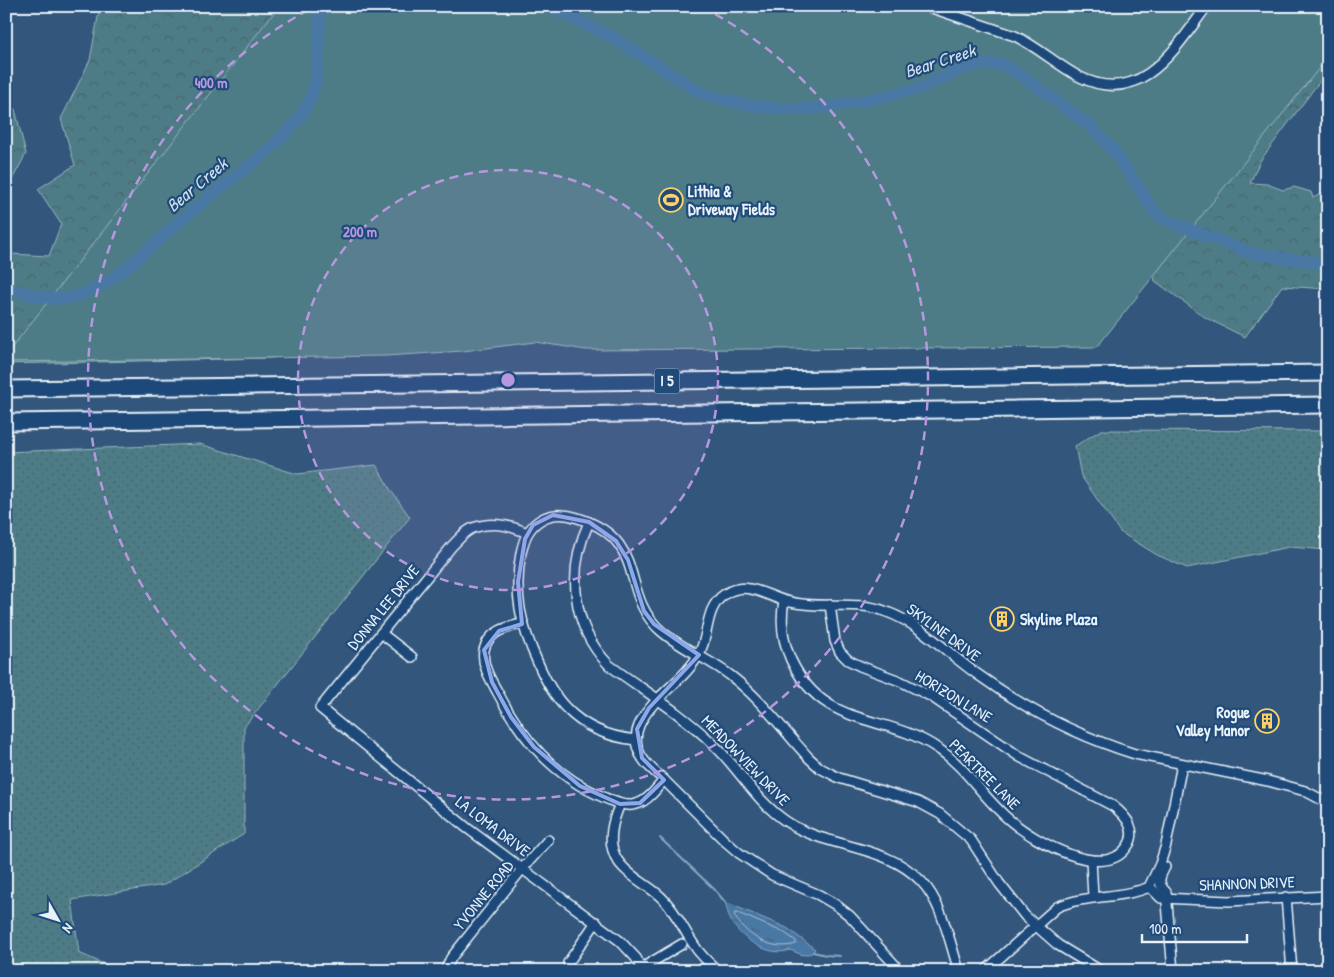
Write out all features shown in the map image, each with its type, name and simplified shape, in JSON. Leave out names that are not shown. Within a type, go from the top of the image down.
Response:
[{"type":"highway","name":"I 5","points":[[6,390],[1328,373]]},
{"type":"highway","name":"I 5","points":[[6,422],[1328,405]]},
{"type":"street","points":[[926,6],[1026,41],[1083,78],[1097,83],[1116,84],[1137,80],[1160,66],[1208,6]]},
{"type":"street","points":[[894,969],[850,916],[836,905],[819,895],[772,875],[738,853],[642,758],[636,740],[610,736],[592,729],[575,717],[564,706],[546,682],[522,624],[518,576],[527,533],[533,525],[543,518],[552,515],[572,516],[590,522],[611,535],[624,549],[644,611],[654,624],[670,638],[717,665],[745,688],[820,768],[849,782],[918,802],[950,822],[971,840],[1012,901],[1036,926],[1058,945],[1101,971]]},
{"type":"street","name":"MEADOWVIEW DRIVE","points":[[590,522],[584,534],[576,564],[578,609],[583,626],[594,647],[609,665],[658,700],[712,743],[760,800],[781,818],[814,836],[893,860],[920,879],[934,898],[959,971]]},
{"type":"street","name":"DONNA LEE DRIVE","points":[[320,708],[452,546],[472,528],[505,524],[527,533]]},
{"type":"street","name":"SKYLINE DRIVE","points":[[636,740],[637,729],[641,719],[689,669],[699,655],[705,642],[710,612],[715,603],[724,595],[738,589],[754,589],[784,601],[815,606],[846,604],[872,606],[899,617],[916,627],[990,684],[1025,707],[1116,748],[1135,754],[1266,780],[1305,791],[1328,803]]},
{"type":"street","name":"PEARTREE LANE","points":[[784,601],[781,617],[786,648],[798,674],[813,693],[852,717],[901,729],[924,740],[960,766],[1013,823],[1052,847],[1091,860],[1109,860],[1119,855],[1130,843],[1132,832],[1128,820],[1119,811],[1092,794]]},
{"type":"street","name":"HORIZON LANE","points":[[830,605],[835,641],[840,652],[848,660],[900,681],[932,697],[1020,757],[1092,794]]},
{"type":"street","points":[[522,624],[508,626],[499,631],[487,643],[484,659],[492,682],[511,718],[534,747],[565,776],[580,786],[620,804],[631,805],[640,803],[648,798],[664,780]]},
{"type":"street","points":[[381,633],[412,657]]},
{"type":"street","name":"LA LOMA DRIVE","points":[[320,708],[467,828],[620,941],[636,958],[642,969]]},
{"type":"street","points":[[1150,887],[1166,845],[1182,764]]},
{"type":"street","points":[[620,804],[614,820],[612,834],[615,856],[622,866],[663,898],[679,917],[695,946],[718,971]]},
{"type":"street","name":"YVONNE ROAD","points":[[444,971],[451,958],[523,868],[548,840]]},
{"type":"street","points":[[1166,845],[1166,864],[1159,880],[1160,885],[1166,892],[1167,898],[1173,971]]},
{"type":"street","points":[[1091,860],[1093,897]]},
{"type":"street","points":[[985,971],[1057,907],[1093,897],[1131,894],[1150,887]]},
{"type":"street","points":[[1150,887],[1161,898],[1167,898]]},
{"type":"street","name":"SHANNON DRIVE","points":[[1167,898],[1229,901],[1328,896]]},
{"type":"street","points":[[1286,897],[1292,971]]},
{"type":"street","points":[[568,963],[596,922]]},
{"type":"street","points":[[642,969],[682,944]]},
{"type":"highlighted area","points":[[553,515],[589,522],[616,541],[628,560],[644,611],[654,624],[699,655],[649,708],[637,729],[642,758],[664,780],[640,803],[620,804],[580,786],[534,747],[511,717],[492,682],[484,650],[499,631],[522,624],[518,582],[525,539],[533,525]]},
{"type":"green space","name":"Lithia & Driveway Fields","points":[[100,6],[907,6],[1328,42],[1328,70],[1260,161],[1250,183],[1267,184],[1283,190],[1294,187],[1311,192],[1313,198],[1323,193],[1328,193],[1328,289],[1282,286],[1245,337],[1206,318],[1155,281],[1150,261],[271,358],[6,364],[6,242],[11,254],[49,256],[61,224],[38,189],[75,165],[61,119],[90,60]]},
{"type":"green space","name":"Lithia & Driveway Fields","points":[[279,6],[1328,6],[1328,57],[1097,347],[586,350],[535,342],[463,351],[386,356],[6,362],[6,355]]},
{"type":"green space","points":[[6,106],[15,109],[26,154],[6,191]]},
{"type":"green space","points":[[1101,430],[1328,431],[1328,550],[1289,547],[1187,568],[1157,555],[1120,532],[1081,476],[1075,446]]},
{"type":"green space","points":[[200,444],[297,474],[376,465],[410,517],[244,727],[244,834],[164,885],[72,900],[79,953],[120,971],[6,971],[6,452]]},
{"type":"water","points":[[725,902],[787,928],[815,949],[812,953],[803,955],[790,950],[774,951],[757,945],[736,928],[730,919]]},
{"type":"waterway","name":"Bear Creek","points":[[6,287],[30,295],[56,299],[73,297],[98,287],[133,262],[273,145],[299,118],[312,94],[317,70],[320,6]]},
{"type":"waterway","name":"Bear Creek","points":[[547,6],[614,38],[696,90],[714,97],[752,106],[787,109],[820,108],[868,100],[921,88],[959,70],[982,64],[1002,64],[1022,76],[1089,125],[1114,151],[1156,214],[1166,220],[1254,254],[1328,264]]},
{"type":"waterway","points":[[660,838],[714,889],[725,902]]},
{"type":"waterway","points":[[813,952],[840,956]]},
{"type":"place","name":"Lithia & Driveway Fields","points":[[671,200]]},
{"type":"place","name":"Skyline Plaza","points":[[1002,619]]},
{"type":"place","name":"Rogue Valley Manor","points":[[1267,721]]}]
